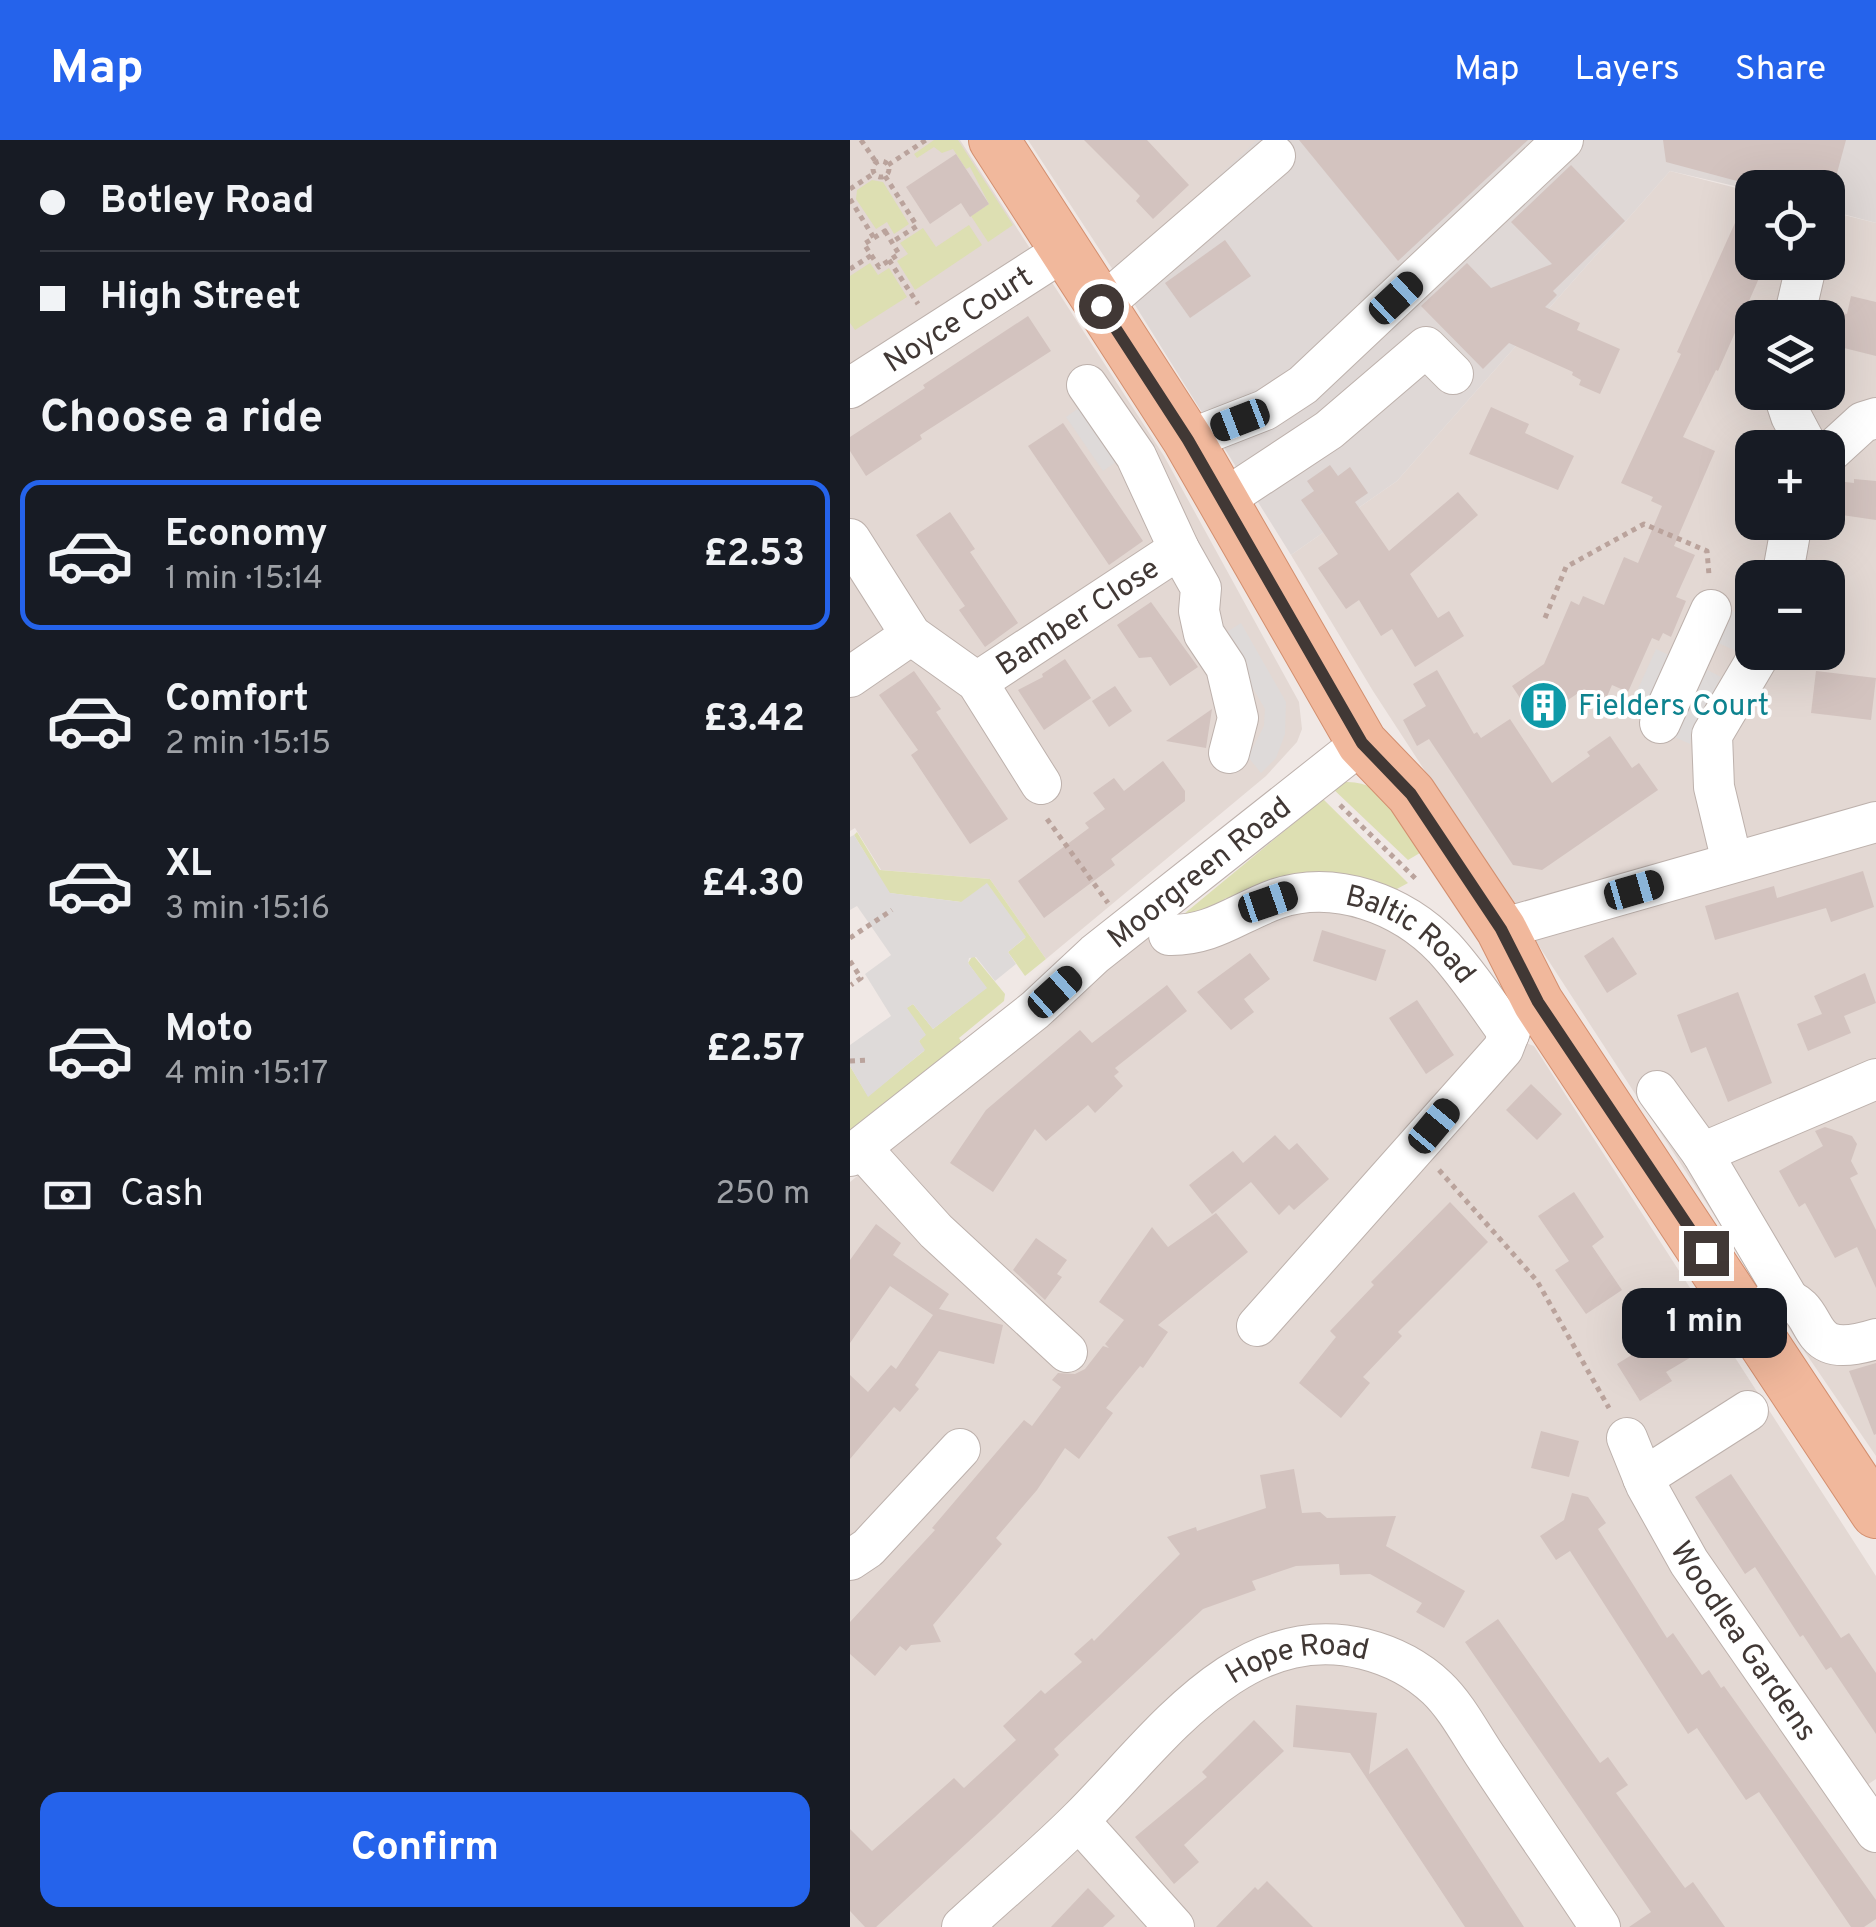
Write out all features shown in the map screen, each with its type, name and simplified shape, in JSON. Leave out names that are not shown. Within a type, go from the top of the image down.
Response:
[{"type":"main road","points":[[994,140],[1188,440],[1362,743],[1411,794],[1501,929],[1523,1018],[1768,1308],[1876,1512]]},
{"type":"street","points":[[1188,440],[1265,410],[1303,385],[1563,140]]},
{"type":"street","points":[[1101,306],[1275,156]]},
{"type":"street","name":"Noyce Court","points":[[850,388],[1065,250]]},
{"type":"street","points":[[1223,500],[1328,430],[1426,348],[1453,374]]},
{"type":"street","name":"Bamber Close","points":[[1087,385],[1136,456],[1201,588],[1199,611],[1204,634],[1226,667],[1238,718],[1229,753]]},
{"type":"street","points":[[1845,438],[1863,422],[1876,418]]},
{"type":"street","name":"Bamber Close","points":[[850,539],[912,635],[976,682],[1040,784]]},
{"type":"street","name":"Bamber Close","points":[[976,682],[1179,549]]},
{"type":"street","points":[[1660,722],[1711,610]]},
{"type":"street","points":[[850,678],[912,635]]},
{"type":"street","points":[[1694,647],[1735,658]]},
{"type":"street","points":[[1732,862],[1714,787],[1712,735],[1751,670]]},
{"type":"street","name":"Moorgreen Road","points":[[856,1152],[1034,1010],[1095,954],[1362,743]]},
{"type":"street","points":[[1501,929],[1876,822]]},
{"type":"street","name":"Baltic Road","points":[[1168,935],[1194,935],[1298,892],[1349,894],[1386,906],[1432,936],[1458,965],[1523,1018]]},
{"type":"street","points":[[1257,1326],[1503,1048],[1523,1018]]},
{"type":"street","points":[[1702,1153],[1876,1078]]},
{"type":"street","points":[[1658,1091],[1702,1153],[1768,1308],[1803,1312],[1816,1333],[1829,1344],[1844,1346],[1876,1338]]},
{"type":"street","points":[[856,1152],[1067,1352]]},
{"type":"street","points":[[1643,1478],[1748,1411]]},
{"type":"street","name":"Woodlea Gardens","points":[[1627,1438],[1679,1568],[1876,1832]]},
{"type":"street","points":[[850,1560],[868,1548],[960,1448]]},
{"type":"street","name":"Hope Road","points":[[962,1927],[1079,1821],[1172,1723],[1217,1682],[1239,1668],[1291,1648],[1345,1644],[1402,1662],[1441,1691],[1600,1927]]},
{"type":"street","points":[[1079,1821],[1174,1927]]},
{"type":"path","points":[[861,140],[876,162],[874,173]]},
{"type":"path","points":[[885,176],[888,165],[926,140]]},
{"type":"path","points":[[876,162],[882,160],[888,165]]},
{"type":"path","points":[[874,238],[850,199],[850,188],[874,173],[885,176],[916,226],[892,242]]},
{"type":"path","points":[[885,231],[892,242],[900,254],[879,267],[864,244],[885,231]]},
{"type":"path","points":[[850,270],[872,255]]},
{"type":"path","points":[[889,260],[923,312]]},
{"type":"path","points":[[1545,618],[1566,567],[1644,524],[1707,551],[1711,610]]},
{"type":"path","points":[[1040,784],[1038,806],[1114,912]]},
{"type":"path","points":[[850,938],[892,910]]},
{"type":"path","points":[[850,961],[861,978],[851,985]]},
{"type":"path","points":[[850,1061],[869,1060]]},
{"type":"path","points":[[1417,1146],[1537,1281],[1627,1438]]},
{"type":"shaded area","points":[[850,140],[960,140],[1164,456],[1299,702],[1302,729],[1297,742],[1266,776],[1046,959],[990,879],[881,870],[855,828],[850,831]]},
{"type":"shaded area","points":[[1028,140],[1260,140],[1115,273]]},
{"type":"shaded area","points":[[1257,140],[1876,140],[1876,223],[1845,215],[1845,170],[1735,170],[1735,186],[1670,171],[1397,481],[1291,555],[1115,273]]},
{"type":"shaded area","points":[[1670,171],[1735,188],[1735,280],[1845,280],[1845,215],[1876,223],[1876,1456],[1770,1301],[1373,691],[1291,555],[1397,481]]},
{"type":"shaded area","points":[[1083,405],[1120,459],[1103,471],[1066,417]]},
{"type":"shaded area","points":[[1702,596],[1735,612],[1735,651],[1712,640],[1698,665],[1721,677],[1692,732],[1690,744],[1645,724],[1652,708],[1633,700],[1656,649],[1673,657]]},
{"type":"shaded area","points":[[1241,623],[1286,702],[1285,734],[1276,758],[1261,773],[1248,757],[1264,726],[1265,709],[1222,635]]},
{"type":"shaded area","points":[[854,835],[890,893],[961,902],[987,883],[1026,937],[1008,952],[1016,964],[995,981],[976,957],[969,958],[968,963],[987,988],[933,1029],[913,1004],[907,1008],[926,1035],[919,1041],[925,1050],[868,1097],[850,1066],[850,1045],[891,1016],[865,974],[891,955],[857,906],[850,910],[850,837]]},
{"type":"shaded area","points":[[1271,905],[1383,908],[1502,1035],[1534,1046],[1876,1576],[1876,1779],[1849,1797],[1876,1836],[1876,1927],[850,1927],[850,1182],[1153,930]]},
{"type":"green space","points":[[934,140],[958,140],[1013,225],[988,242],[971,216],[989,204],[970,167],[966,169],[953,149],[942,153],[934,147],[917,158],[914,154]]},
{"type":"green space","points":[[872,180],[883,182],[909,224],[894,234],[887,222],[876,229],[856,199],[857,190]]},
{"type":"green space","points":[[969,225],[982,245],[915,290],[897,261],[908,254],[900,243],[923,228],[936,247]]},
{"type":"green space","points":[[870,263],[878,275],[889,268],[907,297],[855,330],[850,323],[850,276]]},
{"type":"green space","points":[[1360,783],[1383,795],[1425,850],[1408,860],[1330,786]]},
{"type":"green space","points":[[1323,799],[1408,883],[1395,890],[1235,909],[1226,898],[1202,915],[1173,923]]},
{"type":"green space","points":[[857,832],[880,870],[990,879],[1046,959],[1025,976],[1008,952],[1025,938],[961,902],[889,893],[854,835]]},
{"type":"green space","points":[[973,955],[1005,994],[1004,1001],[959,1038],[964,1046],[850,1135],[850,1066],[868,1096],[924,1051],[919,1041],[925,1034],[906,1008],[913,1004],[933,1029],[986,988],[968,963]]},
{"type":"building","points":[[1084,140],[1147,140],[1189,185],[1153,219],[1136,201],[1140,196]]},
{"type":"building","points":[[1299,140],[1528,140],[1398,261]]},
{"type":"building","points":[[1663,140],[1846,140],[1838,170],[1735,170],[1735,180],[1666,162]]},
{"type":"building","points":[[956,154],[989,204],[970,217],[961,203],[930,224],[906,187]]},
{"type":"building","points":[[1571,165],[1625,221],[1553,291],[1557,295],[1545,307],[1580,323],[1577,330],[1620,349],[1600,394],[1579,385],[1581,380],[1573,372],[1509,343],[1483,369],[1421,306],[1467,263],[1491,288],[1552,264],[1511,222]]},
{"type":"building","points":[[1735,223],[1735,280],[1758,280],[1749,300],[1735,300],[1735,333],[1683,437],[1715,451],[1674,546],[1695,555],[1676,597],[1686,601],[1671,637],[1663,633],[1659,641],[1652,638],[1628,692],[1612,685],[1606,699],[1584,689],[1536,722],[1512,686],[1544,664],[1571,601],[1579,605],[1583,596],[1604,605],[1624,557],[1638,563],[1662,506],[1651,501],[1653,497],[1621,483],[1681,354],[1677,352]]},
{"type":"building","points":[[1225,240],[1251,276],[1190,318],[1165,283]]},
{"type":"building","points":[[1851,296],[1876,302],[1876,356],[1845,348]]},
{"type":"building","points":[[1028,316],[1051,351],[920,435],[922,439],[866,476],[850,451],[850,437]]},
{"type":"building","points":[[1491,407],[1529,424],[1525,433],[1574,456],[1558,490],[1469,454]]},
{"type":"building","points":[[1063,423],[1143,541],[1109,565],[1028,446]]},
{"type":"building","points":[[1330,465],[1338,476],[1350,467],[1368,493],[1355,502],[1389,551],[1458,492],[1478,515],[1410,574],[1438,618],[1449,611],[1464,636],[1415,667],[1392,629],[1381,636],[1359,600],[1346,609],[1318,568],[1338,554],[1301,500],[1314,491],[1307,481]]},
{"type":"building","points":[[1854,479],[1876,481],[1876,520],[1845,515],[1845,482],[1854,483]]},
{"type":"building","points":[[950,512],[975,549],[970,552],[1018,623],[985,647],[959,610],[965,606],[916,535]]},
{"type":"building","points":[[1151,602],[1198,667],[1170,686],[1151,657],[1139,658],[1117,625]]},
{"type":"building","points":[[1065,659],[1091,698],[1044,730],[1018,690]]},
{"type":"building","points":[[1437,670],[1474,734],[1477,732],[1481,738],[1510,719],[1552,783],[1610,736],[1632,768],[1639,763],[1658,790],[1542,870],[1513,865],[1429,739],[1417,746],[1403,720],[1426,706],[1413,684]]},
{"type":"building","points":[[914,671],[941,709],[936,712],[1008,819],[970,844],[911,755],[918,750],[879,695]]},
{"type":"building","points":[[1816,671],[1876,678],[1871,720],[1811,713]]},
{"type":"building","points":[[1115,686],[1132,711],[1109,727],[1092,701]]},
{"type":"building","points":[[1212,709],[1206,748],[1166,741]]},
{"type":"building","points":[[1163,761],[1185,791],[1185,801],[1111,859],[1115,865],[1044,918],[1018,881],[1089,828],[1085,823],[1105,809],[1093,793],[1114,778],[1124,791]]},
{"type":"building","points":[[1863,871],[1874,907],[1831,922],[1826,908],[1715,940],[1705,906],[1774,886],[1777,898]]},
{"type":"building","points":[[1322,930],[1386,950],[1376,981],[1313,961]]},
{"type":"building","points":[[1613,937],[1637,974],[1607,993],[1584,956]]},
{"type":"building","points":[[1250,953],[1270,979],[1244,999],[1254,1012],[1231,1030],[1197,992]]},
{"type":"building","points":[[1865,973],[1876,1003],[1844,1016],[1851,1033],[1808,1051],[1797,1024],[1822,1014],[1814,996]]},
{"type":"building","points":[[1167,985],[1187,1011],[1115,1068],[1119,1072],[1114,1076],[1123,1086],[1095,1113],[1088,1105],[1046,1141],[1035,1129],[993,1192],[950,1163],[986,1110],[1080,1030],[1092,1043]]},
{"type":"building","points":[[1738,992],[1772,1083],[1728,1102],[1706,1047],[1691,1053],[1677,1015]]},
{"type":"building","points":[[1417,1000],[1454,1055],[1426,1074],[1389,1018]]},
{"type":"building","points":[[1531,1084],[1562,1114],[1537,1140],[1506,1110]]},
{"type":"building","points":[[1825,1127],[1852,1136],[1857,1144],[1851,1161],[1858,1174],[1850,1178],[1876,1230],[1876,1288],[1857,1247],[1835,1258],[1805,1203],[1799,1207],[1779,1171],[1823,1146],[1815,1131]]},
{"type":"building","points":[[1275,1135],[1289,1150],[1297,1143],[1329,1179],[1294,1210],[1289,1205],[1279,1215],[1251,1182],[1212,1214],[1189,1185],[1233,1151],[1243,1163]]},
{"type":"building","points":[[1574,1192],[1604,1237],[1592,1246],[1622,1290],[1586,1314],[1555,1270],[1569,1261],[1538,1216]]},
{"type":"building","points":[[1450,1202],[1488,1242],[1398,1332],[1402,1336],[1363,1377],[1370,1383],[1341,1418],[1299,1383],[1336,1337],[1330,1331],[1374,1285],[1371,1282]]},
{"type":"building","points":[[1216,1213],[1248,1252],[1158,1325],[1168,1332],[1143,1368],[1140,1366],[1106,1408],[1113,1413],[1079,1459],[1065,1448],[1037,1490],[996,1538],[1002,1544],[933,1625],[941,1642],[911,1645],[906,1651],[900,1646],[875,1676],[850,1654],[850,1622],[935,1530],[932,1528],[1024,1420],[1032,1426],[1061,1387],[1052,1380],[1058,1373],[1075,1374],[1085,1369],[1103,1346],[1109,1348],[1105,1344],[1124,1320],[1099,1302],[1152,1227],[1168,1247]]},
{"type":"building","points":[[876,1224],[901,1243],[893,1255],[949,1294],[939,1309],[1003,1325],[994,1364],[939,1351],[915,1385],[919,1389],[900,1412],[894,1407],[850,1459],[850,1375],[868,1392],[891,1365],[896,1369],[933,1315],[890,1286],[850,1343],[850,1260]]},
{"type":"building","points":[[1036,1238],[1067,1260],[1057,1274],[1062,1277],[1045,1300],[1013,1270]]},
{"type":"building","points":[[1674,1316],[1698,1353],[1666,1372],[1672,1381],[1640,1401],[1617,1364],[1648,1345],[1643,1336]]},
{"type":"building","points":[[1876,1363],[1876,1434],[1874,1435],[1849,1371]]},
{"type":"building","points":[[1541,1431],[1579,1441],[1569,1477],[1531,1468]]},
{"type":"building","points":[[1294,1469],[1302,1513],[1320,1512],[1327,1518],[1396,1516],[1386,1546],[1465,1591],[1444,1628],[1416,1612],[1422,1603],[1370,1574],[1340,1575],[1339,1564],[1296,1566],[1252,1581],[1256,1590],[1203,1609],[1054,1749],[1059,1755],[994,1818],[876,1927],[865,1927],[850,1911],[850,1829],[872,1851],[954,1778],[964,1788],[1016,1740],[1003,1726],[1041,1690],[1045,1694],[1082,1662],[1074,1654],[1092,1638],[1094,1641],[1180,1554],[1167,1537],[1266,1508],[1260,1475]]},
{"type":"building","points":[[1731,1474],[1841,1638],[1849,1633],[1876,1673],[1876,1734],[1831,1667],[1826,1670],[1803,1635],[1800,1637],[1755,1567],[1745,1574],[1695,1497]]},
{"type":"building","points":[[1572,1493],[1588,1497],[1606,1523],[1598,1529],[1667,1638],[1673,1633],[1702,1675],[1709,1670],[1721,1688],[1724,1686],[1876,1900],[1876,1919],[1864,1927],[1851,1927],[1759,1792],[1746,1800],[1697,1728],[1688,1734],[1570,1551],[1556,1560],[1540,1536],[1564,1520]]},
{"type":"building","points":[[1498,1619],[1600,1763],[1608,1757],[1628,1785],[1616,1793],[1685,1888],[1693,1882],[1725,1927],[1629,1927],[1651,1912],[1465,1642]]},
{"type":"building","points":[[1296,1705],[1377,1713],[1369,1774],[1407,1748],[1524,1927],[1465,1927],[1350,1753],[1293,1747]]},
{"type":"building","points":[[1254,1720],[1284,1751],[1184,1845],[1199,1862],[1174,1884],[1135,1837],[1207,1777],[1202,1772]]},
{"type":"building","points":[[1267,1881],[1313,1927],[1216,1927],[1255,1887],[1258,1890]]},
{"type":"building","points":[[1088,1888],[1115,1916],[1103,1927],[1051,1927]]},
{"type":"place","name":"Fielders Court","points":[[1543,705]]},
{"type":"route","points":[[1101,306],[1188,440],[1362,743],[1411,794],[1501,929],[1538,1002],[1706,1253]]}]
